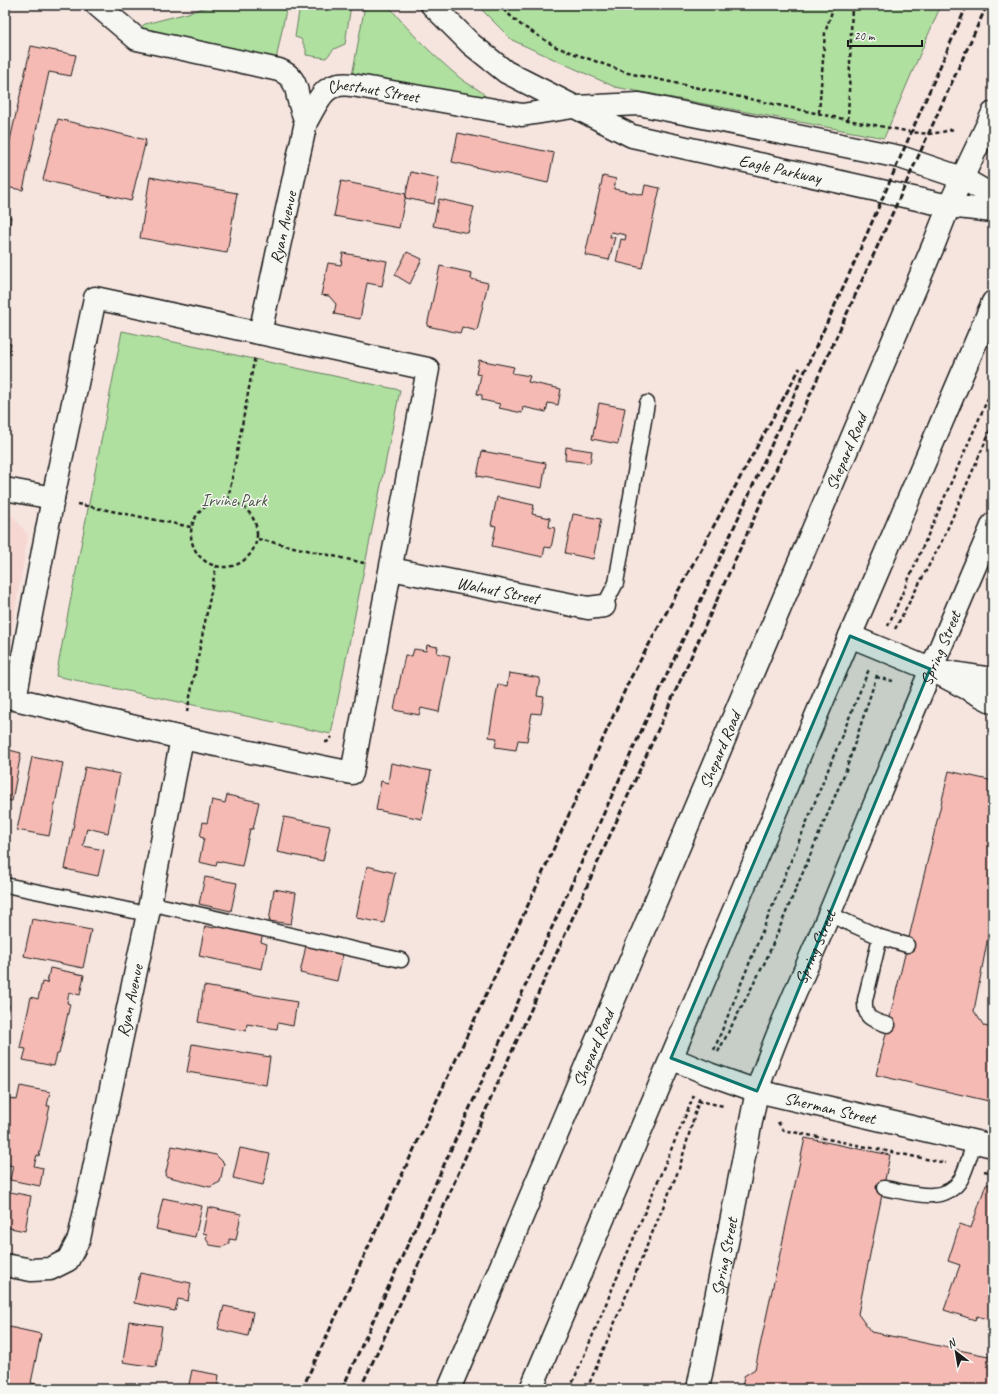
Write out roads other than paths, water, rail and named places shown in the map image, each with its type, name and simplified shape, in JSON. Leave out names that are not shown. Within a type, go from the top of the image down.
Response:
[{"type":"main road","points":[[97,5],[137,39],[287,73],[297,88],[306,122]]},
{"type":"main road","name":"Eagle Parkway","points":[[432,5],[471,44],[506,72],[632,136],[949,206],[993,212]]},
{"type":"main road","name":"Chestnut Street","points":[[306,122],[324,92],[340,84],[522,115],[573,107]]},
{"type":"main road","name":"Eagle Parkway","points":[[573,107],[639,104],[900,157],[962,178],[993,196]]},
{"type":"main road","name":"Shepard Road","points":[[449,1389],[949,206],[993,113]]},
{"type":"main road","name":"Ryan Avenue","points":[[260,333],[306,122]]},
{"type":"main road","points":[[95,298],[260,333],[428,369],[352,773],[182,738],[15,700],[53,498],[95,298]]},
{"type":"main road","points":[[531,1389],[993,302]]},
{"type":"main road","points":[[5,489],[53,498]]},
{"type":"main road","name":"Spring Street","points":[[698,1389],[757,1091],[767,1061],[830,914],[930,669],[993,524]]},
{"type":"main road","name":"Walnut Street","points":[[391,569],[588,608],[604,606]]},
{"type":"main road","points":[[850,636],[930,669],[993,702]]},
{"type":"main road","points":[[930,669],[993,679]]},
{"type":"main road","name":"Ryan Avenue","points":[[5,1265],[30,1270],[50,1269],[68,1260],[79,1239],[182,738]]},
{"type":"main road","name":"Sherman Street","points":[[671,1058],[757,1091],[984,1144]]},
{"type":"lane","points":[[604,606],[616,583],[648,403]]},
{"type":"lane","points":[[5,885],[148,909],[401,960]]},
{"type":"lane","points":[[830,914],[880,936],[907,945]]},
{"type":"lane","points":[[880,936],[865,1000],[865,1010],[869,1017],[875,1021],[888,1025]]},
{"type":"lane","points":[[884,1188],[929,1196],[953,1189],[961,1179],[965,1167],[984,1144]]},
{"type":"railway","points":[[342,1389],[855,261],[967,5]]},
{"type":"railway","points":[[360,1389],[420,1261],[498,1082],[987,5]]},
{"type":"railway","points":[[302,1389],[535,890],[629,681],[800,368]]},
{"type":"park label","name":"Irvine Park","points":[[234,500]]}]
